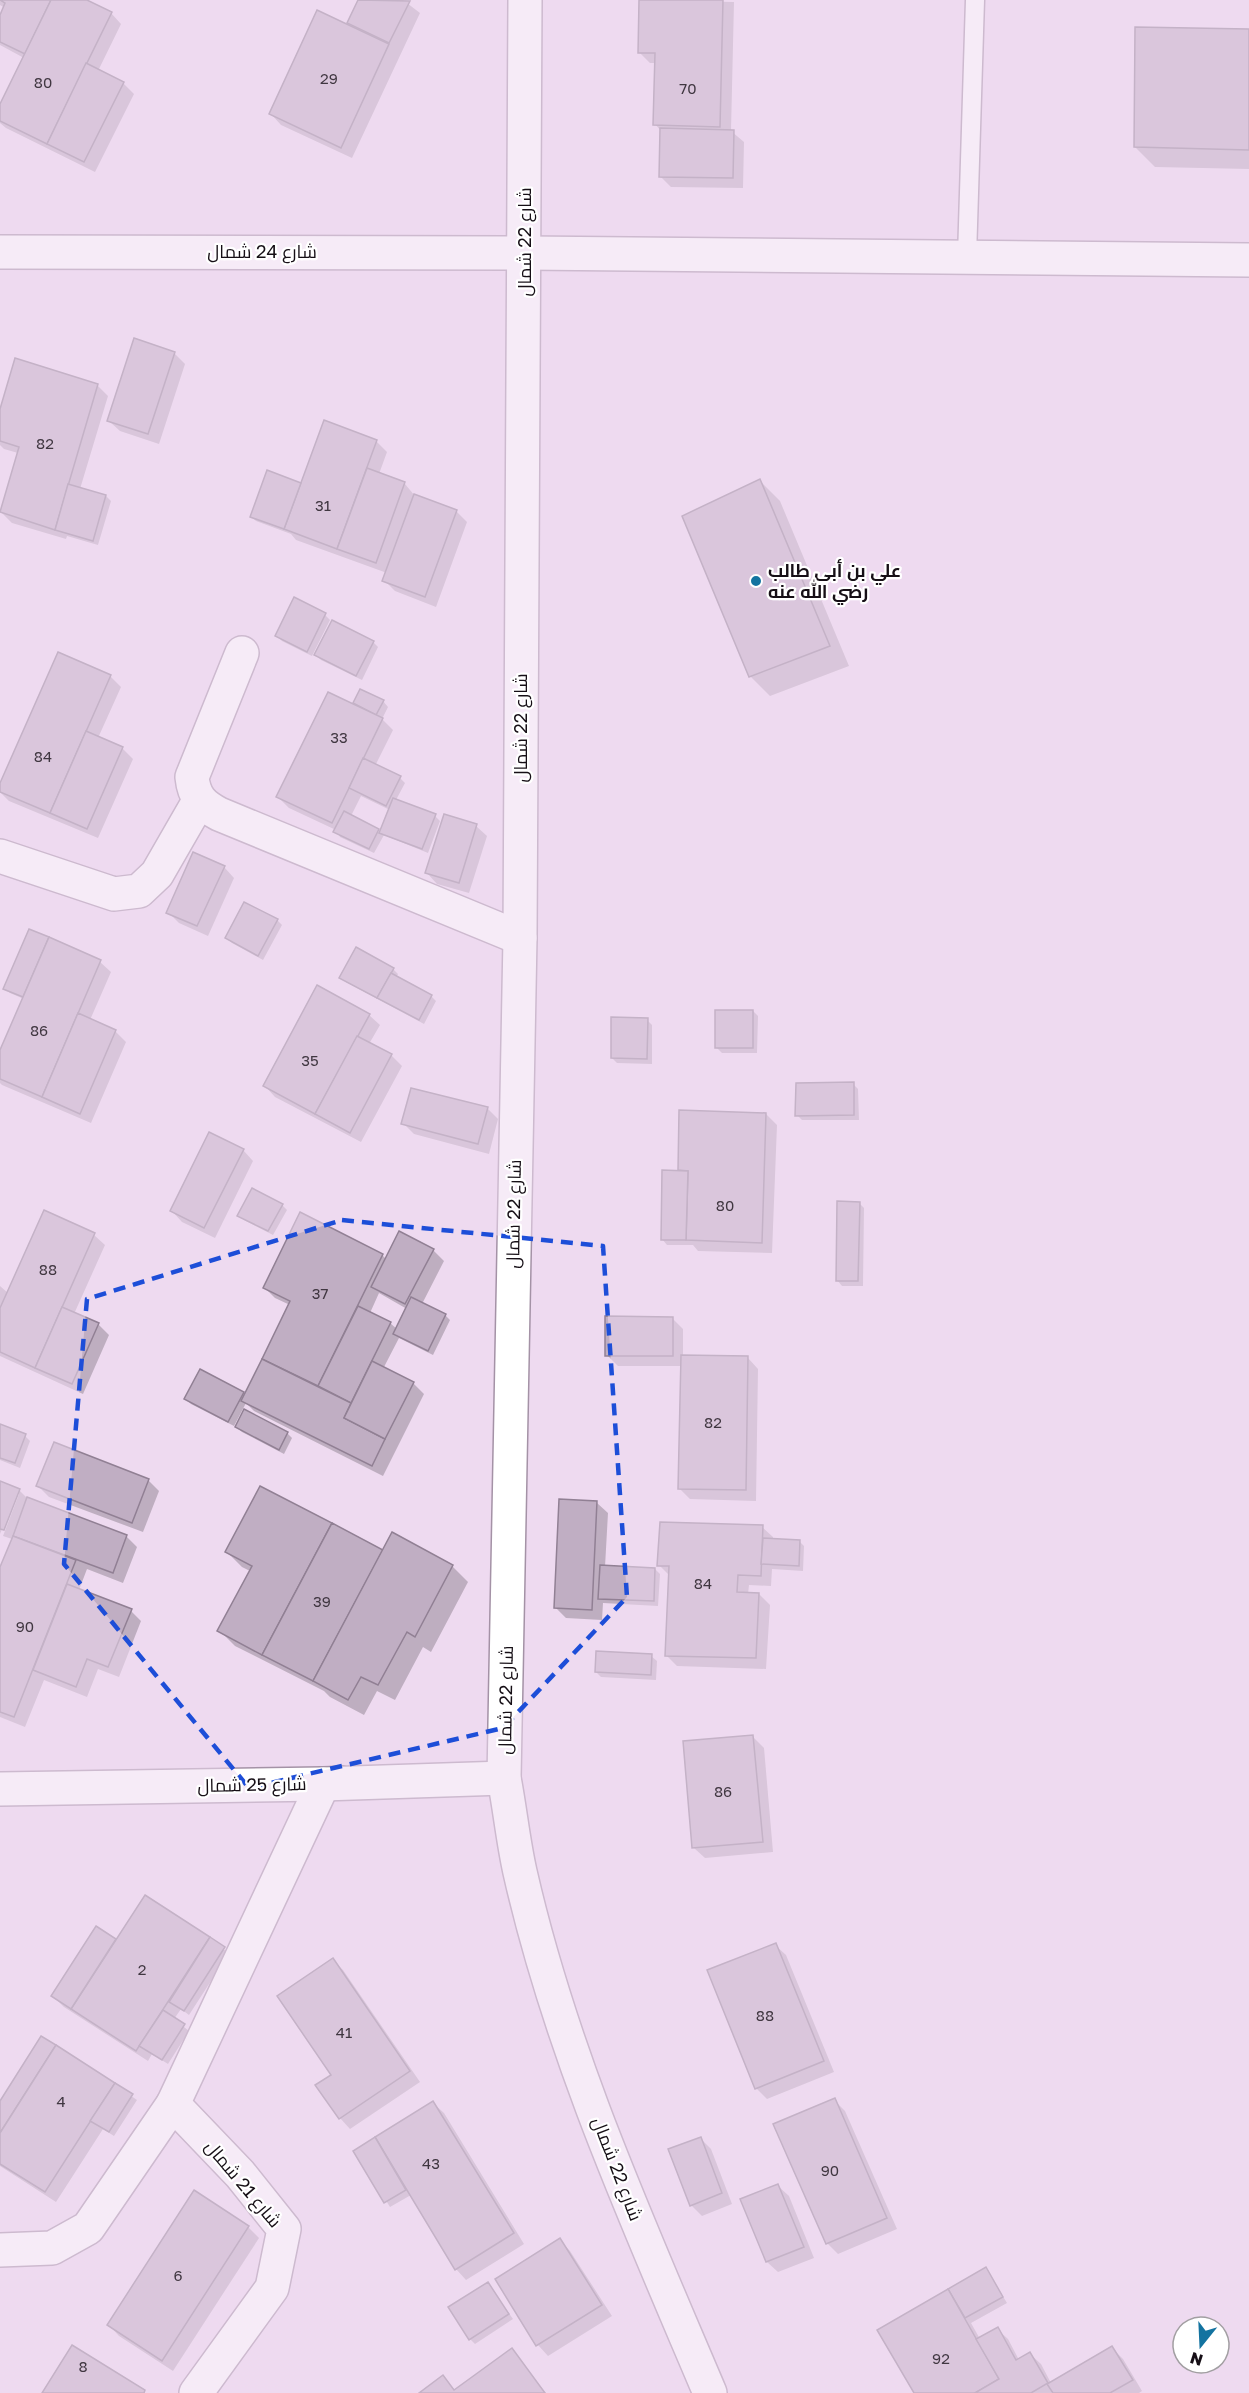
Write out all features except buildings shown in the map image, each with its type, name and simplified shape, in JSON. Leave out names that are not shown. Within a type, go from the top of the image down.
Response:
[{"type":"street","name":"شارع 22 شمال","points":[[525,0],[520,938],[504,1778],[520,1870],[543,1961],[616,2171],[710,2393]]},
{"type":"street","name":"شارع 24 شمال","points":[[0,252],[525,253],[1249,260]]},
{"type":"street","points":[[242,653],[192,777],[199,801],[219,814],[520,938]]},
{"type":"street","points":[[0,856],[114,894],[139,891],[157,874],[199,801]]},
{"type":"street","name":"شارع 25 شمال","points":[[0,1789],[323,1784],[504,1778]]},
{"type":"street","points":[[0,2250],[52,2248],[88,2228],[173,2104],[323,1784]]},
{"type":"street","name":"شارع 21 شمال","points":[[173,2104],[240,2174],[284,2229],[272,2288],[195,2393]]},
{"type":"lane","points":[[967,257],[975,0]]},
{"type":"highlighted area","points":[[342,1220],[603,1246],[627,1597],[503,1728],[249,1788],[64,1564],[87,1299]]},
{"type":"place","name":"علي بن أبي طالب رضي الله عنه","points":[[756,581]]}]
